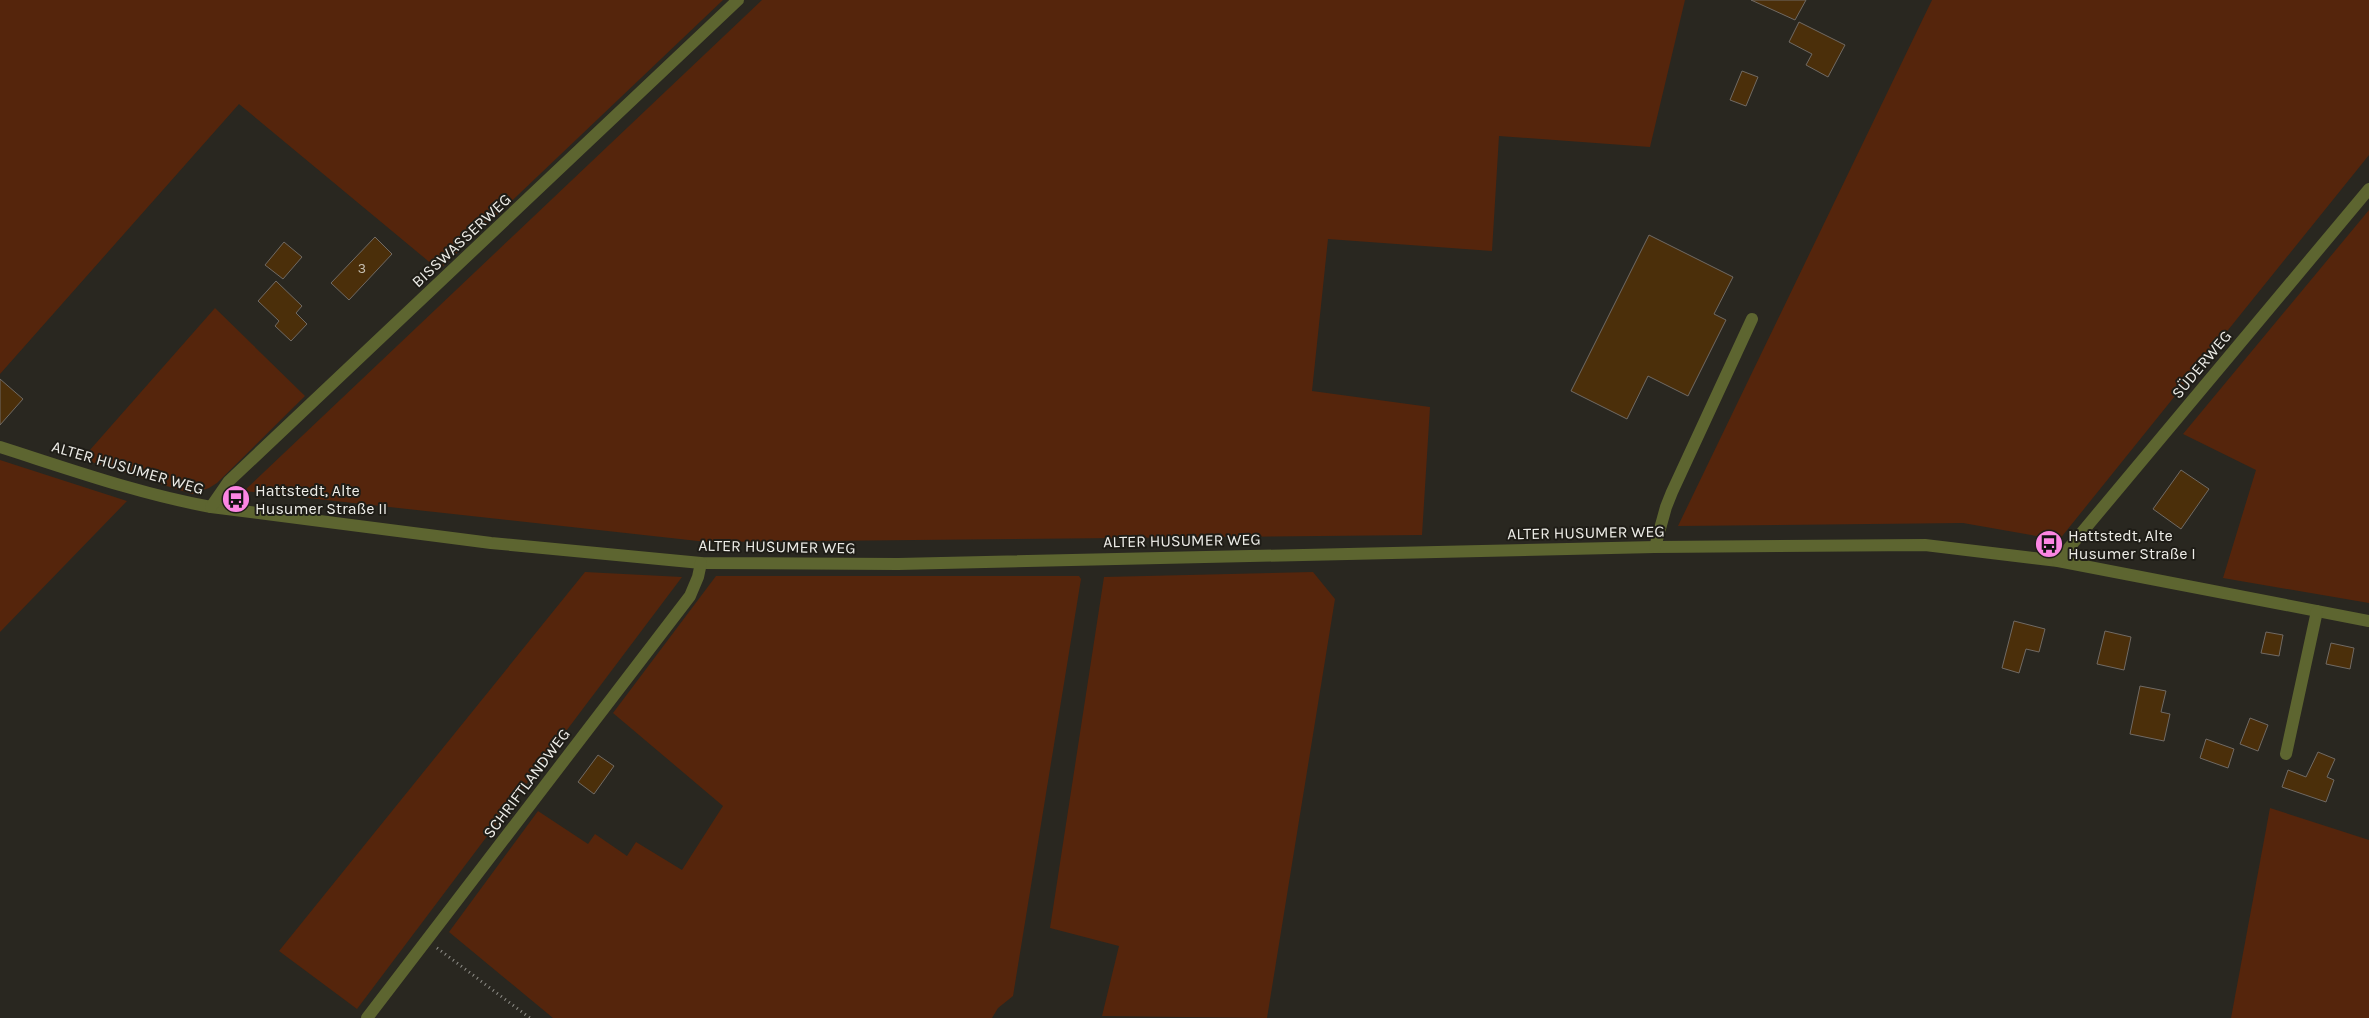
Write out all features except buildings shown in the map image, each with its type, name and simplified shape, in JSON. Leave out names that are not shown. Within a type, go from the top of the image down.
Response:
[{"type":"street","name":"BISSWASSERWEG","points":[[211,507],[230,481],[738,0]]},
{"type":"street","name":"SÜDERWEG","points":[[2058,561],[2369,189]]},
{"type":"street","points":[[1655,547],[1666,507],[1752,319]]},
{"type":"street","name":"ALTER HUSUMER WEG","points":[[0,446],[82,473],[184,502],[211,507],[491,543],[701,563],[898,564],[1655,547],[1925,545],[2058,561],[2369,621]]},
{"type":"street","name":"SCHRIFTLANDWEG","points":[[367,1018],[690,596],[698,577],[701,563]]},
{"type":"street","points":[[2286,754],[2318,611]]},
{"type":"path","points":[[426,941],[530,1018]]},
{"type":"shaded area","points":[[0,0],[723,0],[439,270],[239,104],[0,374]]},
{"type":"shaded area","points":[[762,0],[1685,0],[1650,147],[1499,136],[1492,251],[1328,239],[1312,391],[1430,407],[1422,535],[707,542],[244,491]]},
{"type":"shaded area","points":[[1932,0],[2369,0],[2369,155],[2059,540],[1963,523],[1678,526]]},
{"type":"shaded area","points":[[2369,210],[2369,603],[2223,578],[2256,470],[2183,434]]},
{"type":"shaded area","points":[[215,308],[305,396],[217,483],[192,494],[82,459]]},
{"type":"shaded area","points":[[0,460],[127,501],[0,632]]},
{"type":"shaded area","points":[[585,572],[682,577],[357,1009],[279,951]]},
{"type":"shaded area","points":[[1313,572],[1335,599],[1267,1018],[1102,1016],[1119,946],[1050,928],[1104,577]]},
{"type":"shaded area","points":[[716,576],[1079,576],[1081,579],[1013,996],[998,1008],[992,1018],[553,1018],[449,932],[538,811],[588,844],[595,834],[627,856],[636,842],[682,870],[723,806],[613,713]]},
{"type":"shaded area","points":[[2270,808],[2369,840],[2369,1018],[2231,1018]]},
{"type":"place","name":"Hattstedt, Alte Husumer Straße II","points":[[236,499]]},
{"type":"place","name":"Hattstedt, Alte Husumer Straße I","points":[[2049,544]]}]
